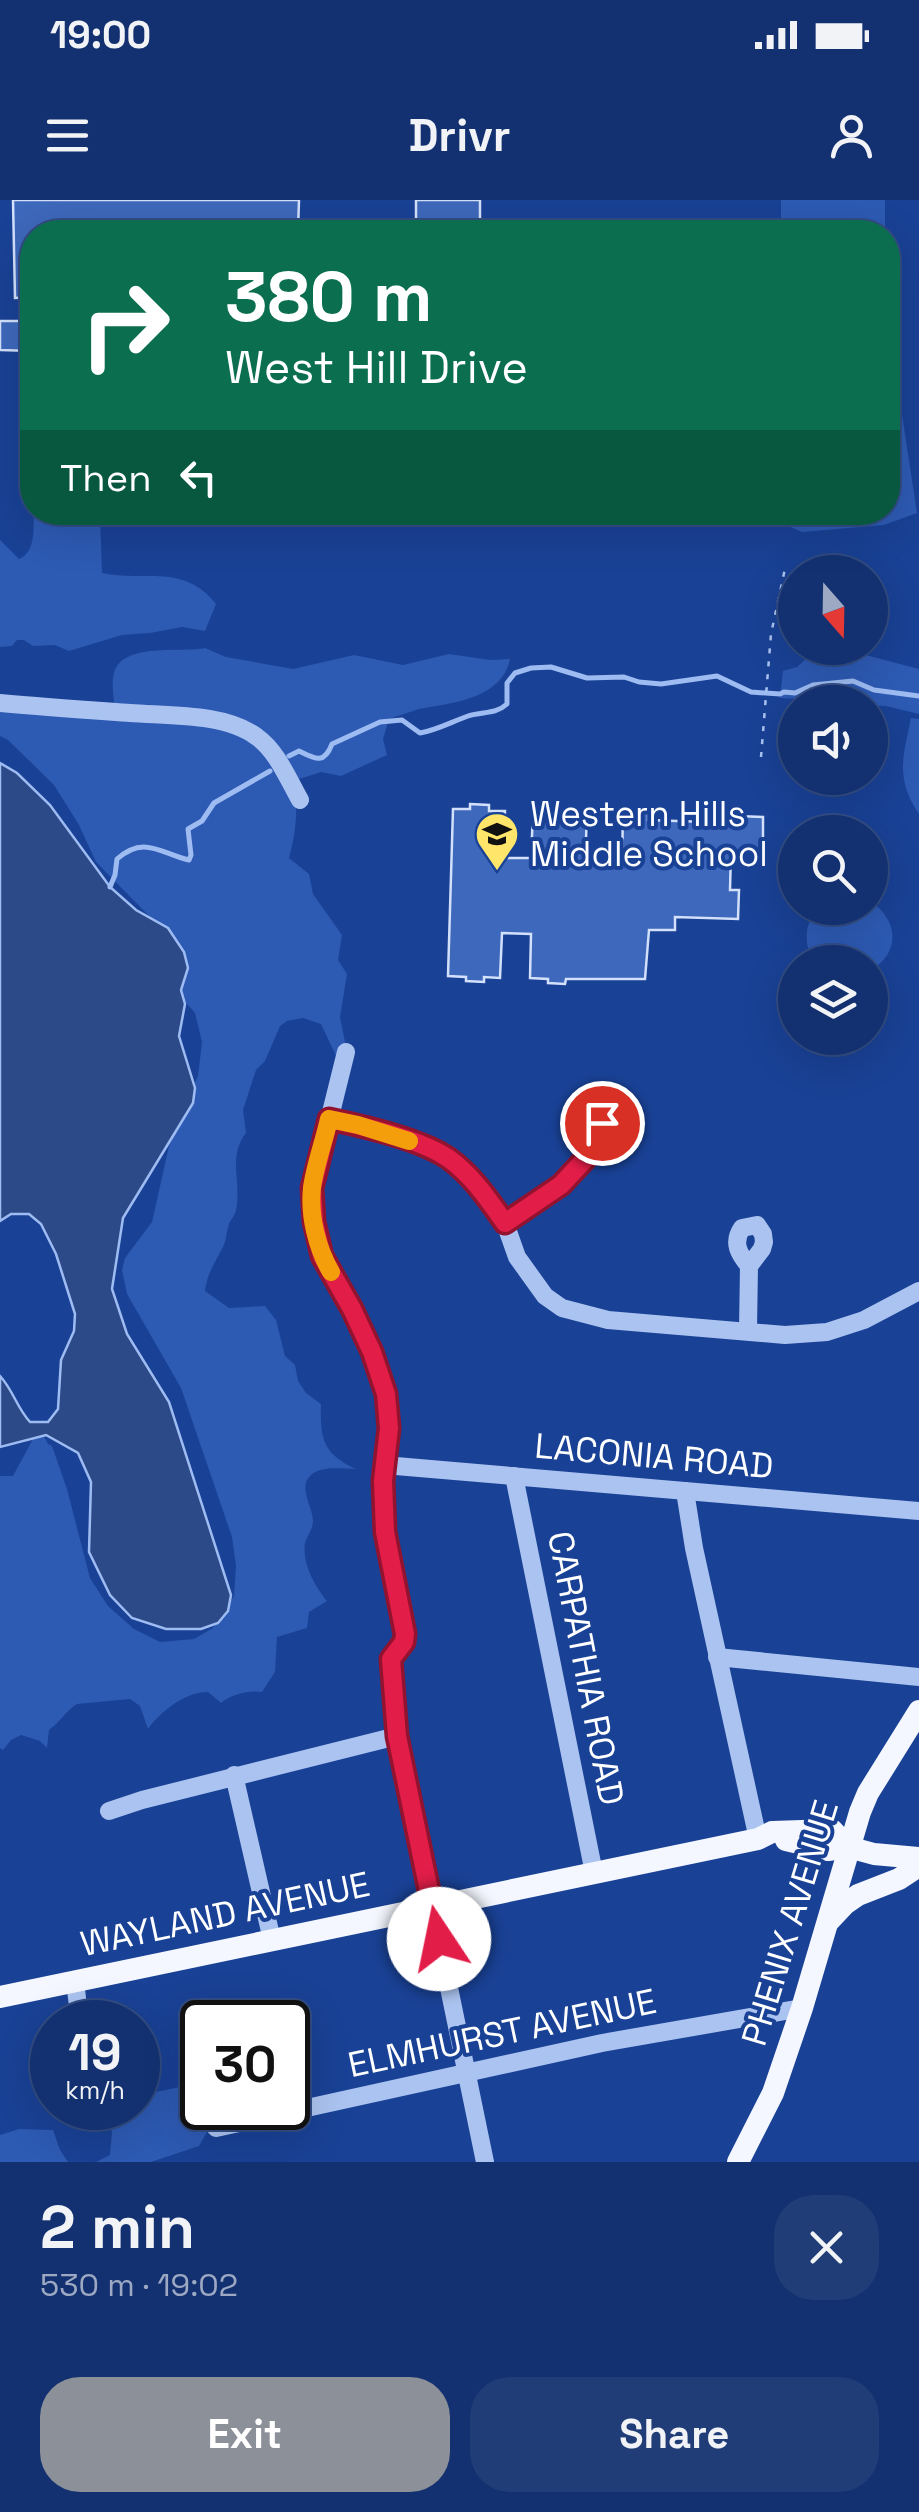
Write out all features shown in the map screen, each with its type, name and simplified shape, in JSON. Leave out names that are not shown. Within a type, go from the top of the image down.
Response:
[{"type":"main road","name":"PHENIX AVENUE","points":[[738,2162],[773,2093],[802,2008],[848,1846],[868,1793],[919,1711]]},
{"type":"main road","name":"WAYLAND AVENUE","points":[[0,1997],[758,1839],[792,1840],[828,1850],[848,1846],[874,1854],[919,1858]]},
{"type":"main road","points":[[826,1925],[858,1895],[899,1880],[919,1866]]},
{"type":"street","points":[[0,703],[233,724],[266,744],[300,800]]},
{"type":"street","points":[[346,1052],[312,1188],[314,1222],[322,1256],[366,1337],[386,1394],[389,1428],[384,1465],[385,1532],[405,1634],[404,1642],[391,1659],[397,1736],[485,2162]]},
{"type":"street","points":[[329,1119],[358,1125],[446,1156],[481,1188],[505,1223],[518,1257],[545,1296],[562,1308],[608,1320],[785,1334],[827,1332],[864,1320],[919,1291]]},
{"type":"street","points":[[505,1223],[561,1185],[588,1156],[602,1123]]},
{"type":"street","points":[[748,1330],[749,1266]]},
{"type":"street","name":"LACONIA ROAD","points":[[384,1465],[919,1511]]},
{"type":"street","name":"CARPATHIA ROAD","points":[[514,1476],[594,1873]]},
{"type":"street","points":[[685,1491],[758,1839]]},
{"type":"street","points":[[717,1656],[919,1677]]},
{"type":"street","points":[[109,1812],[142,1800],[397,1736]]},
{"type":"street","points":[[234,1776],[272,1940]]},
{"type":"street","points":[[75,1982],[77,2000]]},
{"type":"street","name":"ELMHURST AVENUE","points":[[310,2107],[602,2043],[802,2008]]},
{"type":"path","points":[[762,756],[770,634],[778,599]]},
{"type":"shaded area","points":[[781,200],[885,200],[885,220],[781,220]]},
{"type":"shaded area","points":[[900,401],[917,513],[900,519]]},
{"type":"shaded area","points":[[33,525],[100,525],[102,573],[163,576],[191,583],[216,604],[205,631],[182,627],[122,635],[69,651],[55,645],[33,646],[24,640],[0,647],[0,540],[19,559],[28,551]]},
{"type":"shaded area","points":[[785,525],[884,525],[802,532]]},
{"type":"shaded area","points":[[205,648],[226,657],[293,669],[354,655],[403,665],[449,654],[510,659],[497,683],[474,697],[389,719],[383,739],[387,755],[341,776],[321,772],[293,781],[296,820],[289,858],[309,874],[313,894],[342,935],[338,960],[347,974],[340,1017],[346,1047],[337,1058],[321,1024],[303,1018],[280,1026],[265,1061],[256,1070],[243,1110],[246,1133],[237,1151],[236,1210],[205,1291],[229,1308],[265,1306],[276,1320],[285,1356],[295,1365],[298,1381],[321,1404],[326,1444],[336,1457],[356,1469],[320,1470],[310,1476],[305,1486],[313,1521],[305,1543],[305,1559],[327,1601],[309,1612],[307,1628],[277,1637],[275,1672],[262,1692],[241,1693],[221,1703],[208,1692],[191,1695],[167,1709],[148,1729],[140,1706],[130,1699],[77,1704],[49,1730],[47,1748],[40,1741],[21,1735],[3,1750],[0,1476],[13,1476],[33,1439],[43,1434],[52,1446],[90,1578],[108,1606],[134,1629],[160,1642],[194,1639],[213,1628],[234,1596],[236,1566],[232,1537],[181,1388],[127,1294],[122,1270],[125,1258],[152,1222],[169,1146],[198,1076],[202,1042],[195,1013],[156,968],[152,919],[96,862],[54,785],[0,736],[0,698],[114,706],[114,673],[128,657]]},
{"type":"shaded area","points":[[888,661],[919,669],[919,714],[888,706],[888,685],[781,685],[783,671],[797,667],[888,665]]},
{"type":"shaded area","points":[[911,718],[919,719],[919,814],[906,789],[903,767]]},
{"type":"shaded area","points":[[0,763],[17,773],[50,805],[110,887],[136,910],[168,928],[184,952],[188,968],[181,990],[185,1004],[179,1036],[195,1088],[193,1103],[123,1218],[112,1289],[127,1334],[169,1402],[231,1595],[228,1611],[218,1623],[201,1629],[166,1629],[132,1618],[110,1595],[89,1552],[91,1482],[78,1453],[46,1435],[0,1447],[0,1376],[30,1422],[48,1422],[58,1409],[61,1360],[74,1331],[75,1314],[56,1254],[41,1224],[29,1214],[11,1214],[0,1221]]},
{"type":"shaded area","points":[[888,920],[891,946],[888,953],[888,945],[808,945],[808,925],[888,925]]},
{"type":"shaded area","points":[[180,2087],[180,2130],[208,2130],[199,2146],[151,2162],[96,2162],[110,2155],[111,2130],[160,2130],[160,2091]]},
{"type":"shaded area","points":[[19,2129],[53,2130],[68,2162],[0,2162],[0,2135]]},
{"type":"building","points":[[13,200],[299,200],[298,220],[20,220],[20,298],[15,298]]},
{"type":"building","points":[[416,200],[480,200],[480,220],[416,220]]},
{"type":"building","points":[[0,321],[20,321],[20,351],[0,350]]},
{"type":"building","name":"Western Hills Middle School","points":[[470,804],[489,805],[489,811],[505,811],[504,858],[531,858],[533,813],[550,813],[550,809],[587,814],[585,864],[622,865],[623,811],[648,811],[648,820],[738,823],[738,816],[763,817],[763,852],[731,852],[730,890],[739,890],[738,919],[675,917],[675,930],[649,930],[645,979],[566,979],[565,984],[530,978],[531,934],[502,933],[500,978],[466,981],[466,977],[448,976],[453,809],[470,809]]},
{"type":"waterway","points":[[289,756],[299,751],[322,758],[332,744],[380,722],[402,720],[420,733],[498,710],[507,704],[507,683],[515,673],[531,668],[551,667],[587,678],[624,677],[661,684],[717,676],[751,692],[780,694],[813,685],[853,681],[874,690],[919,696]]},
{"type":"waterway","points":[[110,887],[117,859],[136,848],[152,848],[189,860],[188,829],[202,821],[214,803],[270,771]]},
{"type":"slow traffic","points":[[331,1272],[322,1256],[314,1222],[312,1188],[329,1119],[409,1141]]},
{"type":"place","name":"Western Hills Middle School","points":[[497,872]]},
{"type":"route","points":[[439,1939],[397,1736],[391,1659],[404,1642],[405,1634],[385,1532],[383,1481],[389,1428],[386,1394],[372,1352],[322,1256],[312,1188],[329,1119],[358,1125],[446,1156],[481,1188],[505,1223],[561,1185],[588,1156],[602,1123]]}]
